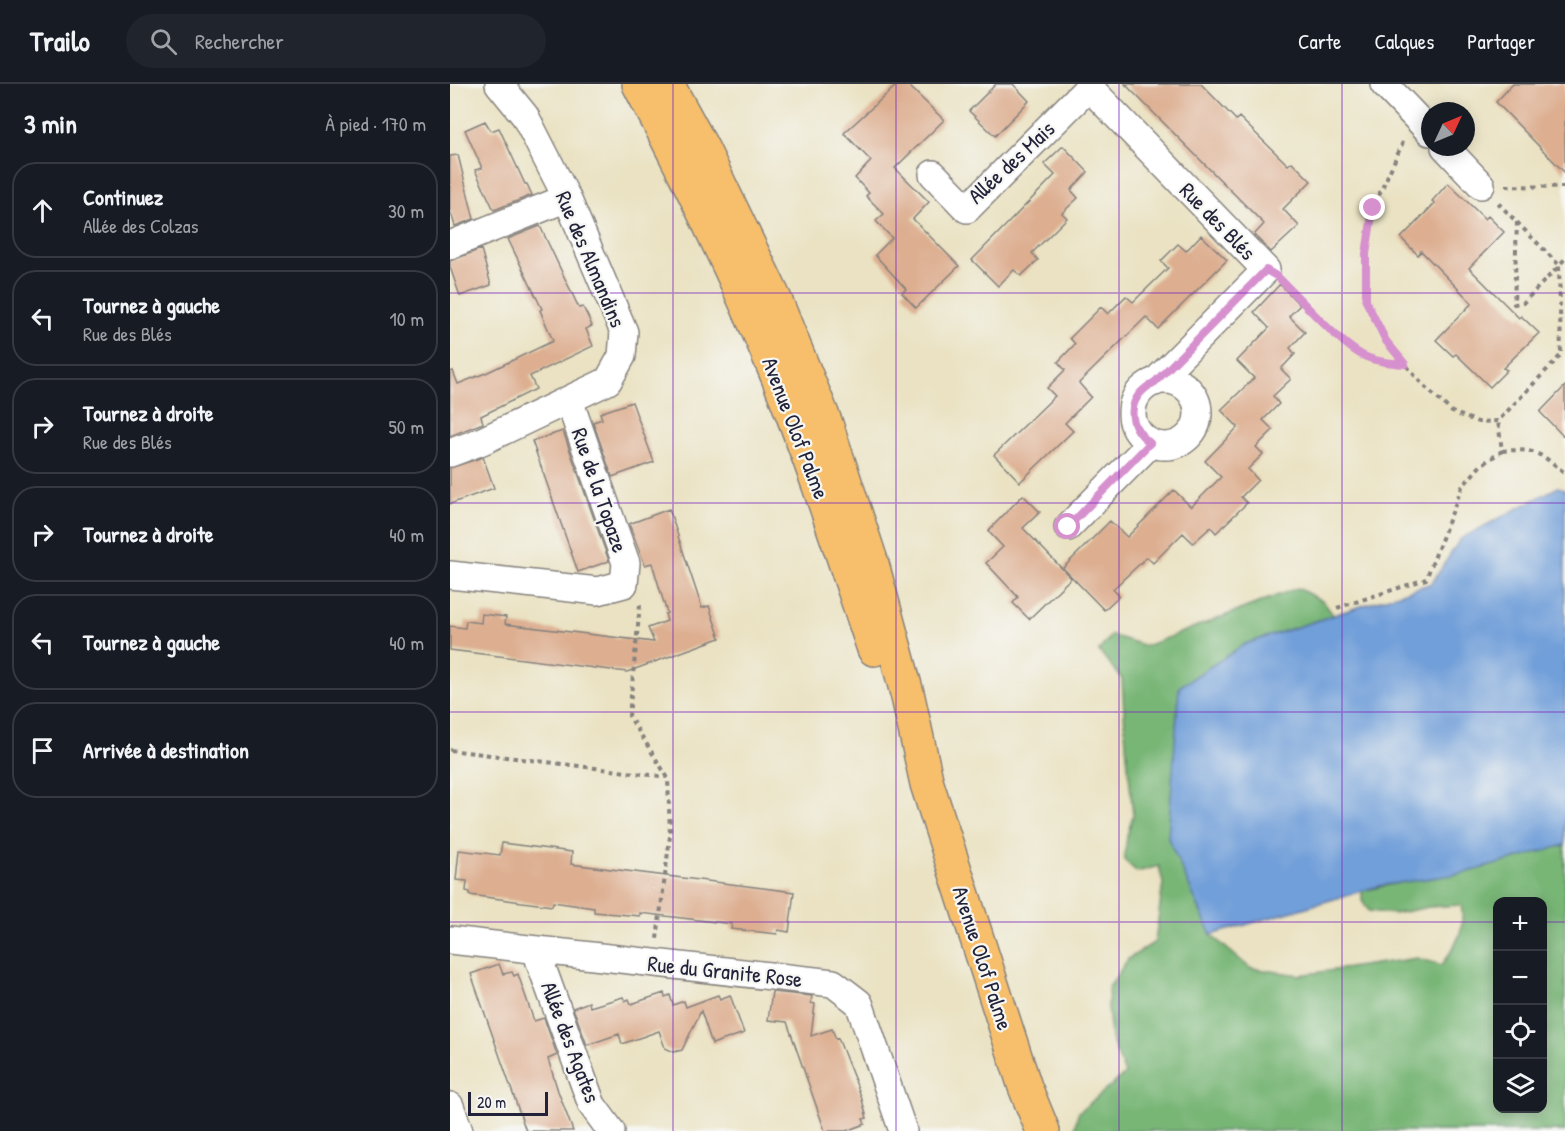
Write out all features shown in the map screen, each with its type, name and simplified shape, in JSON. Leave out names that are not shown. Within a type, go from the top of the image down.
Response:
[{"type":"main road","name":"Avenue Olof Palme","points":[[639,84],[740,287],[778,377],[819,488],[893,709],[927,784]]},
{"type":"main road","name":"Avenue Olof Palme","points":[[667,84],[702,148],[776,302],[826,424],[872,564],[908,697],[927,784],[1025,1087],[1043,1131]]},
{"type":"street","name":"Rue des Almandins","points":[[450,453],[482,441],[608,381],[622,356],[624,332],[567,198],[525,117],[499,84]]},
{"type":"street","points":[[1384,84],[1421,123]]},
{"type":"street","name":"Allée des Mais","points":[[933,174],[967,209],[1090,86]]},
{"type":"street","name":"Rue des Blés","points":[[1090,86],[1266,270],[1155,382],[1145,387],[1138,395],[1133,405],[1132,417],[1135,427],[1150,443]]},
{"type":"street","points":[[1453,156],[1481,185]]},
{"type":"street","points":[[450,245],[567,198]]},
{"type":"street","points":[[1068,527],[1150,443],[1172,446],[1182,442],[1196,426],[1197,405],[1193,395],[1186,387],[1166,380],[1155,382]]},
{"type":"street","name":"Rue de la Topaze","points":[[450,575],[598,591],[624,584],[626,563],[569,400]]},
{"type":"street","name":"Rue du Granite Rose","points":[[450,940],[833,983],[859,1004],[903,1131]]},
{"type":"street","name":"Allée des Agates","points":[[536,951],[592,1105],[611,1131]]},
{"type":"street","points":[[450,1106],[459,1131]]},
{"type":"path","points":[[1421,127],[1397,154],[1373,208],[1366,254],[1366,301],[1386,341],[1421,383],[1452,412],[1478,422],[1498,421],[1561,355]]},
{"type":"path","points":[[1481,185],[1565,188]]},
{"type":"path","points":[[1481,185],[1559,265],[1561,355],[1565,360]]},
{"type":"path","points":[[1517,222],[1514,304],[1523,303],[1565,259]]},
{"type":"path","points":[[1266,270],[1278,277],[1338,336],[1362,355],[1380,362],[1405,364]]},
{"type":"path","points":[[1559,286],[1565,292]]},
{"type":"path","points":[[1498,421],[1502,451]]},
{"type":"path","points":[[1337,608],[1426,579],[1462,487],[1480,465],[1502,451],[1521,449],[1540,453],[1565,473]]},
{"type":"path","points":[[624,584],[641,596],[629,716],[668,778],[670,836],[653,963]]},
{"type":"path","points":[[450,750],[668,778]]},
{"type":"green space","points":[[1297,588],[1323,601],[1334,616],[1245,644],[1211,935],[1250,968],[1300,975],[1417,958],[1442,965],[1459,937],[1462,922],[1461,905],[1429,907],[1394,914],[1369,911],[1362,901],[1362,891],[1565,845],[1565,1131],[1074,1131],[1078,1113],[1125,1074],[1111,1038],[1109,987],[1128,959],[1155,942],[1163,883],[1159,866],[1137,872],[1124,860],[1133,815],[1122,679],[1099,651],[1111,635],[1146,646]]},
{"type":"water","points":[[1558,487],[1565,489],[1565,845],[1465,873],[1379,886],[1211,935],[1168,838],[1179,687],[1245,644],[1432,583],[1460,539]]},
{"type":"building","points":[[898,84],[907,84],[944,120],[895,168],[929,202],[913,219],[959,266],[916,308],[902,293],[906,289],[875,255],[892,238],[876,221],[884,214],[866,196],[869,193],[855,178],[871,161],[844,133]]},
{"type":"building","points":[[996,84],[1013,84],[1029,101],[995,136],[969,111]]},
{"type":"building","points":[[1125,84],[1201,84],[1236,120],[1239,117],[1288,165],[1292,162],[1311,181],[1283,209],[1299,226],[1271,252],[1254,235],[1264,224]]},
{"type":"building","points":[[1513,84],[1565,84],[1565,173],[1496,102]]},
{"type":"building","points":[[485,121],[491,131],[499,128],[532,195],[494,210],[475,170],[482,168],[465,130]]},
{"type":"building","points":[[1063,146],[1088,172],[1071,190],[1078,198],[1062,213],[1067,218],[1032,253],[1038,260],[1021,276],[1014,270],[998,286],[972,260],[1055,175],[1044,164]]},
{"type":"building","points":[[458,155],[474,219],[455,226],[450,210],[450,156]]},
{"type":"building","points":[[1448,183],[1485,219],[1488,216],[1504,232],[1469,268],[1519,318],[1521,316],[1539,333],[1503,368],[1507,370],[1490,387],[1456,354],[1453,356],[1436,340],[1472,303],[1421,251],[1418,255],[1401,238],[1435,203],[1432,201]]},
{"type":"building","points":[[540,226],[579,308],[583,307],[592,326],[586,329],[593,346],[530,376],[536,389],[481,416],[483,423],[450,436],[450,372],[453,371],[458,384],[553,341],[540,310],[542,309],[508,239]]},
{"type":"building","points":[[1201,235],[1227,260],[1158,329],[1146,317],[1079,383],[1091,397],[1065,423],[1073,431],[1020,482],[994,455],[1055,396],[1047,388],[1065,370],[1058,362],[1075,344],[1070,338],[1101,307],[1108,314],[1126,296],[1133,302],[1168,268],[1161,261],[1178,244],[1186,251]]},
{"type":"building","points":[[481,249],[491,285],[460,296],[450,261]]},
{"type":"building","points":[[1280,284],[1300,305],[1289,316],[1305,332],[1290,348],[1295,354],[1281,369],[1291,379],[1273,396],[1279,404],[1263,420],[1273,430],[1256,447],[1263,454],[1248,469],[1258,480],[1241,497],[1247,503],[1216,533],[1211,527],[1193,543],[1183,533],[1153,563],[1147,557],[1113,589],[1119,596],[1104,610],[1063,568],[1110,521],[1127,537],[1174,490],[1191,507],[1221,477],[1205,461],[1238,427],[1221,410],[1254,378],[1237,361],[1269,328],[1254,312]]},
{"type":"building","points":[[1565,386],[1565,438],[1540,412]]},
{"type":"building","points":[[632,402],[654,462],[612,477],[593,422],[602,419],[600,413]]},
{"type":"building","points":[[563,431],[609,561],[578,572],[532,441]]},
{"type":"building","points":[[483,457],[494,488],[450,504],[450,468]]},
{"type":"building","points":[[1023,495],[1040,512],[1023,528],[1071,578],[1029,619],[1013,603],[1018,597],[986,563],[1003,547],[988,531]]},
{"type":"building","points":[[669,509],[702,608],[709,606],[720,638],[627,672],[450,650],[450,626],[465,628],[466,621],[481,623],[482,614],[506,617],[505,624],[654,642],[648,628],[667,621],[665,614],[667,613],[652,563],[645,565],[629,524]]},
{"type":"building","points":[[502,843],[572,852],[571,864],[794,892],[789,932],[778,930],[777,934],[731,929],[732,924],[640,913],[640,916],[594,912],[594,908],[553,902],[552,906],[470,895],[470,892],[466,891],[467,881],[456,880],[459,850],[500,855]]},
{"type":"building","points":[[499,964],[503,974],[512,972],[514,976],[518,974],[534,1021],[544,1018],[557,1055],[548,1059],[573,1131],[526,1131],[471,974]]},
{"type":"building","points":[[772,992],[812,996],[811,1003],[815,1004],[811,1036],[832,1029],[836,1039],[838,1038],[861,1096],[867,1118],[863,1119],[865,1124],[846,1131],[825,1131],[787,1022],[768,1020]]},
{"type":"building","points":[[664,993],[665,997],[670,995],[673,1005],[684,1001],[686,1007],[718,995],[720,999],[730,995],[744,1033],[712,1044],[701,1011],[682,1050],[674,1052],[665,1048],[659,1031],[622,1044],[619,1034],[587,1045],[573,1008],[589,1002],[590,1007],[623,997],[625,1001],[629,999],[631,1004]]},
{"type":"route","points":[[1068,527],[1150,443],[1135,427],[1132,417],[1133,405],[1138,395],[1145,387],[1155,382],[1266,270],[1278,277],[1338,336],[1362,355],[1380,362],[1405,364],[1386,341],[1366,301],[1366,254],[1373,208]]}]
